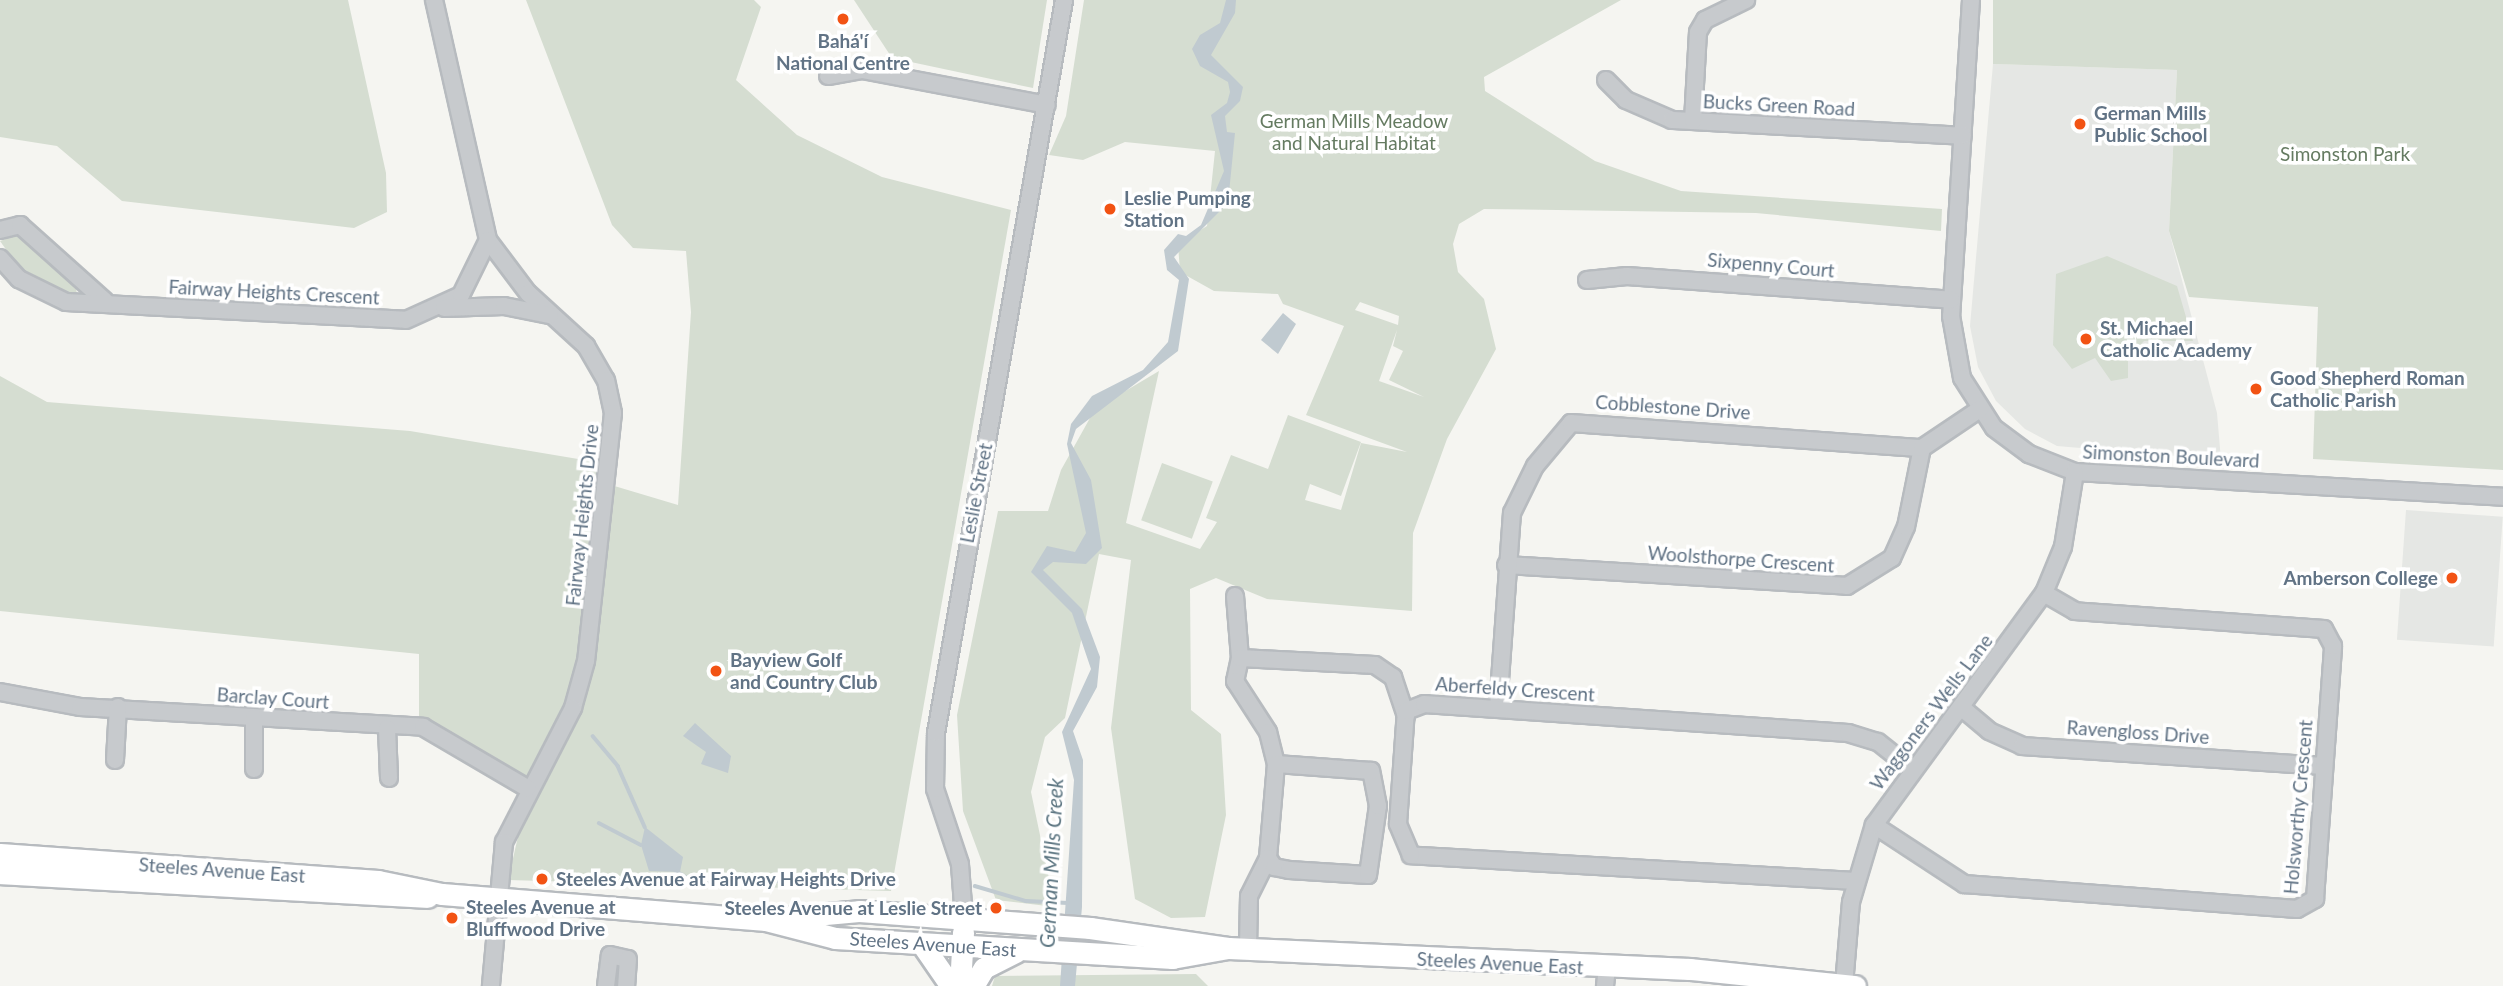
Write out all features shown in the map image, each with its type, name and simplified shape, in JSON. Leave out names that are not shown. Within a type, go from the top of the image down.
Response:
[{"type":"main road","name":"Steeles Avenue East","points":[[0,854],[378,881],[442,894]]},
{"type":"main road","name":"Steeles Avenue East","points":[[0,873],[377,899],[442,894],[497,897],[766,920],[835,938],[1032,951],[1172,958],[1238,948]]},
{"type":"main road","name":"Steeles Avenue East","points":[[766,920],[822,910],[1090,928],[1238,948],[1606,977],[1646,972],[1671,982],[1713,976],[1855,986]]},
{"type":"main road","name":"Leslie Street","points":[[960,986],[964,919]]},
{"type":"main road","points":[[922,944],[951,986]]},
{"type":"main road","points":[[973,986],[984,968],[1032,951]]},
{"type":"street","name":"Fairway Heights Drive","points":[[434,0],[488,240],[553,315],[586,346],[606,380],[613,430],[580,687],[552,751],[527,788],[504,842],[491,986]]},
{"type":"street","name":"Leslie Street","points":[[964,919],[960,864],[935,789],[936,733],[1064,0]]},
{"type":"street","points":[[1693,121],[1698,32],[1705,20],[1746,0]]},
{"type":"street","name":"Simonston Boulevard","points":[[1971,0],[1951,300],[1962,378],[1980,409],[2029,454],[2075,472],[2503,497]]},
{"type":"street","points":[[828,76],[862,70],[1047,105]]},
{"type":"street","name":"Bucks Green Road","points":[[1606,80],[1654,114],[1693,121],[1963,136]]},
{"type":"street","points":[[0,230],[20,225],[105,301]]},
{"type":"street","name":"Fairway Heights Crescent","points":[[438,309],[470,284],[488,240]]},
{"type":"street","name":"Fairway Heights Crescent","points":[[0,258],[41,292],[66,302],[105,301],[406,320],[438,309],[504,306],[553,315]]},
{"type":"street","name":"Sixpenny Court","points":[[1587,280],[1627,276],[1951,300]]},
{"type":"street","points":[[1922,448],[1980,409]]},
{"type":"street","name":"Cobblestone Drive","points":[[1497,708],[1506,565],[1518,498],[1552,441],[1571,423],[1922,448]]},
{"type":"street","name":"Woolsthorpe Crescent","points":[[1506,565],[1847,586],[1892,558],[1906,527],[1922,448]]},
{"type":"street","name":"Waggoners Wells Lane","points":[[1844,985],[1856,881],[1874,825],[1912,769],[1962,708],[2045,593],[2063,547],[2075,472]]},
{"type":"street","name":"Holsworthy Crescent","points":[[1874,825],[1964,884],[2297,909],[2315,899],[2333,646],[2324,629],[2075,611],[2045,593]]},
{"type":"street","points":[[1235,596],[1240,658],[1234,681],[1268,732],[1276,764],[1268,858],[1252,882],[1238,948]]},
{"type":"street","points":[[1240,658],[1375,665],[1393,677],[1406,716],[1398,824],[1410,855],[1856,881]]},
{"type":"street","name":"Barclay Court","points":[[0,692],[46,703],[432,729],[527,788]]},
{"type":"street","name":"Aberfeldy Crescent","points":[[1406,716],[1412,705],[1424,704],[1866,735],[1912,769]]},
{"type":"street","points":[[115,760],[118,707]]},
{"type":"street","name":"Ravengloss Drive","points":[[1962,708],[1989,731],[2022,746],[2323,766]]},
{"type":"street","points":[[254,718],[254,769]]},
{"type":"street","points":[[387,728],[388,778]]},
{"type":"street","points":[[1268,858],[1274,867],[1289,870],[1368,875],[1378,806],[1371,771],[1276,764]]},
{"type":"street","points":[[606,986],[610,955],[628,959],[626,986]]},
{"type":"shaded area","name":"German Mills Creek","points":[[1226,0],[1236,0],[1235,13],[1211,55],[1243,87],[1240,101],[1225,116],[1227,132],[1235,133],[1228,203],[1174,257],[1189,279],[1178,351],[1076,429],[1071,443],[1091,480],[1102,548],[1086,564],[1053,562],[1043,570],[1082,609],[1100,657],[1097,687],[1073,731],[1083,760],[1082,907],[1075,986],[1060,986],[1074,780],[1062,732],[1091,669],[1072,613],[1031,572],[1047,546],[1075,552],[1086,533],[1067,444],[1071,424],[1092,396],[1143,370],[1168,342],[1179,280],[1167,270],[1164,250],[1178,234],[1186,236],[1201,225],[1224,171],[1211,115],[1227,103],[1230,92],[1228,82],[1200,66],[1192,49],[1200,35],[1220,23]]},
{"type":"shaded area","points":[[1993,64],[2177,70],[2169,231],[2217,413],[2221,460],[2057,446],[2025,429],[1996,401],[1978,367],[1970,326]]},
{"type":"shaded area","points":[[1283,313],[1296,324],[1278,354],[1261,340]]},
{"type":"shaded area","name":"Amberson College","points":[[2406,510],[2503,517],[2494,646],[2397,640]]},
{"type":"shaded area","points":[[695,723],[731,756],[728,773],[701,764],[706,752],[683,736]]},
{"type":"shaded area","points":[[645,827],[683,857],[680,872],[649,871],[641,845]]},
{"type":"green space","points":[[0,0],[348,0],[386,173],[387,212],[354,228],[122,201],[57,146],[0,137]]},
{"type":"green space","name":"Bayview Golf and Country Club","points":[[526,0],[754,0],[761,7],[736,80],[797,135],[882,177],[1011,210],[891,891],[508,880],[520,828],[542,787],[419,721],[419,654],[0,611],[0,376],[47,402],[410,431],[602,463],[601,482],[678,505],[691,312],[686,251],[633,248],[612,225]]},
{"type":"green space","points":[[854,0],[1047,0],[1033,88],[892,58]]},
{"type":"green space","name":"German Mills Meadow and Natural Habitat","points":[[1084,0],[1621,0],[1484,77],[1485,91],[1595,161],[1681,191],[1942,209],[1941,231],[1756,213],[1484,209],[1459,224],[1453,244],[1458,272],[1484,299],[1496,349],[1447,439],[1413,533],[1412,611],[1267,599],[1216,578],[1190,589],[1191,710],[1221,734],[1226,815],[1205,917],[1171,918],[1135,899],[1111,728],[1131,560],[1099,554],[1065,718],[1045,737],[1031,792],[1055,907],[996,900],[963,811],[957,715],[998,511],[1048,511],[1061,470],[1095,409],[1159,371],[1126,523],[1200,549],[1217,522],[1206,518],[1231,455],[1268,469],[1288,415],[1361,442],[1341,496],[1310,484],[1305,500],[1341,510],[1361,443],[1407,452],[1306,415],[1344,326],[1283,304],[1278,294],[1214,291],[1180,272],[1178,244],[1207,226],[1215,151],[1125,142],[1083,160],[1049,155],[1066,116]],"holes":[[[1360,302],[1399,316],[1398,325],[1355,310]],[[1397,330],[1393,346],[1403,351],[1389,380],[1424,397],[1379,381]]]},
{"type":"green space","name":"Simonston Park","points":[[1993,0],[2503,0],[2503,470],[2313,459],[2318,307],[2189,297],[2169,231],[2177,70],[1993,64]]},
{"type":"green space","points":[[23,233],[76,288],[77,295],[59,293],[22,272],[0,241]]},
{"type":"green space","points":[[2107,256],[2177,286],[2193,341],[2144,341],[2128,358],[2128,378],[2111,381],[2095,358],[2072,369],[2053,345],[2056,274]]},
{"type":"green space","points":[[1162,463],[1213,481],[1192,539],[1141,520]]},
{"type":"green space","points":[[1196,974],[1208,986],[992,986],[995,976]]},
{"type":"waterway","points":[[593,736],[618,766],[645,827]]},
{"type":"waterway","points":[[599,823],[641,845]]},
{"type":"waterway","points":[[676,871],[698,884],[760,880],[889,887]]},
{"type":"waterway","points":[[975,886],[1026,901],[1068,903]]},
{"type":"place","name":"Bahá'í National Centre","points":[[843,19]]},
{"type":"place","name":"German Mills Public School","points":[[2080,124]]},
{"type":"place","name":"Leslie Pumping Station","points":[[1110,209]]},
{"type":"place","name":"St. Michael Catholic Academy","points":[[2086,339]]},
{"type":"place","name":"Good Shepherd Roman Catholic Parish","points":[[2256,389]]},
{"type":"place","name":"Amberson College","points":[[2452,578]]},
{"type":"place","name":"Bayview Golf and Country Club","points":[[716,671]]},
{"type":"place","name":"Steeles Avenue at Fairway Heights Drive","points":[[542,879]]},
{"type":"place","name":"Steeles Avenue at Leslie Street","points":[[996,908]]},
{"type":"place","name":"Steeles Avenue at Bluffwood Drive","points":[[452,918]]}]
